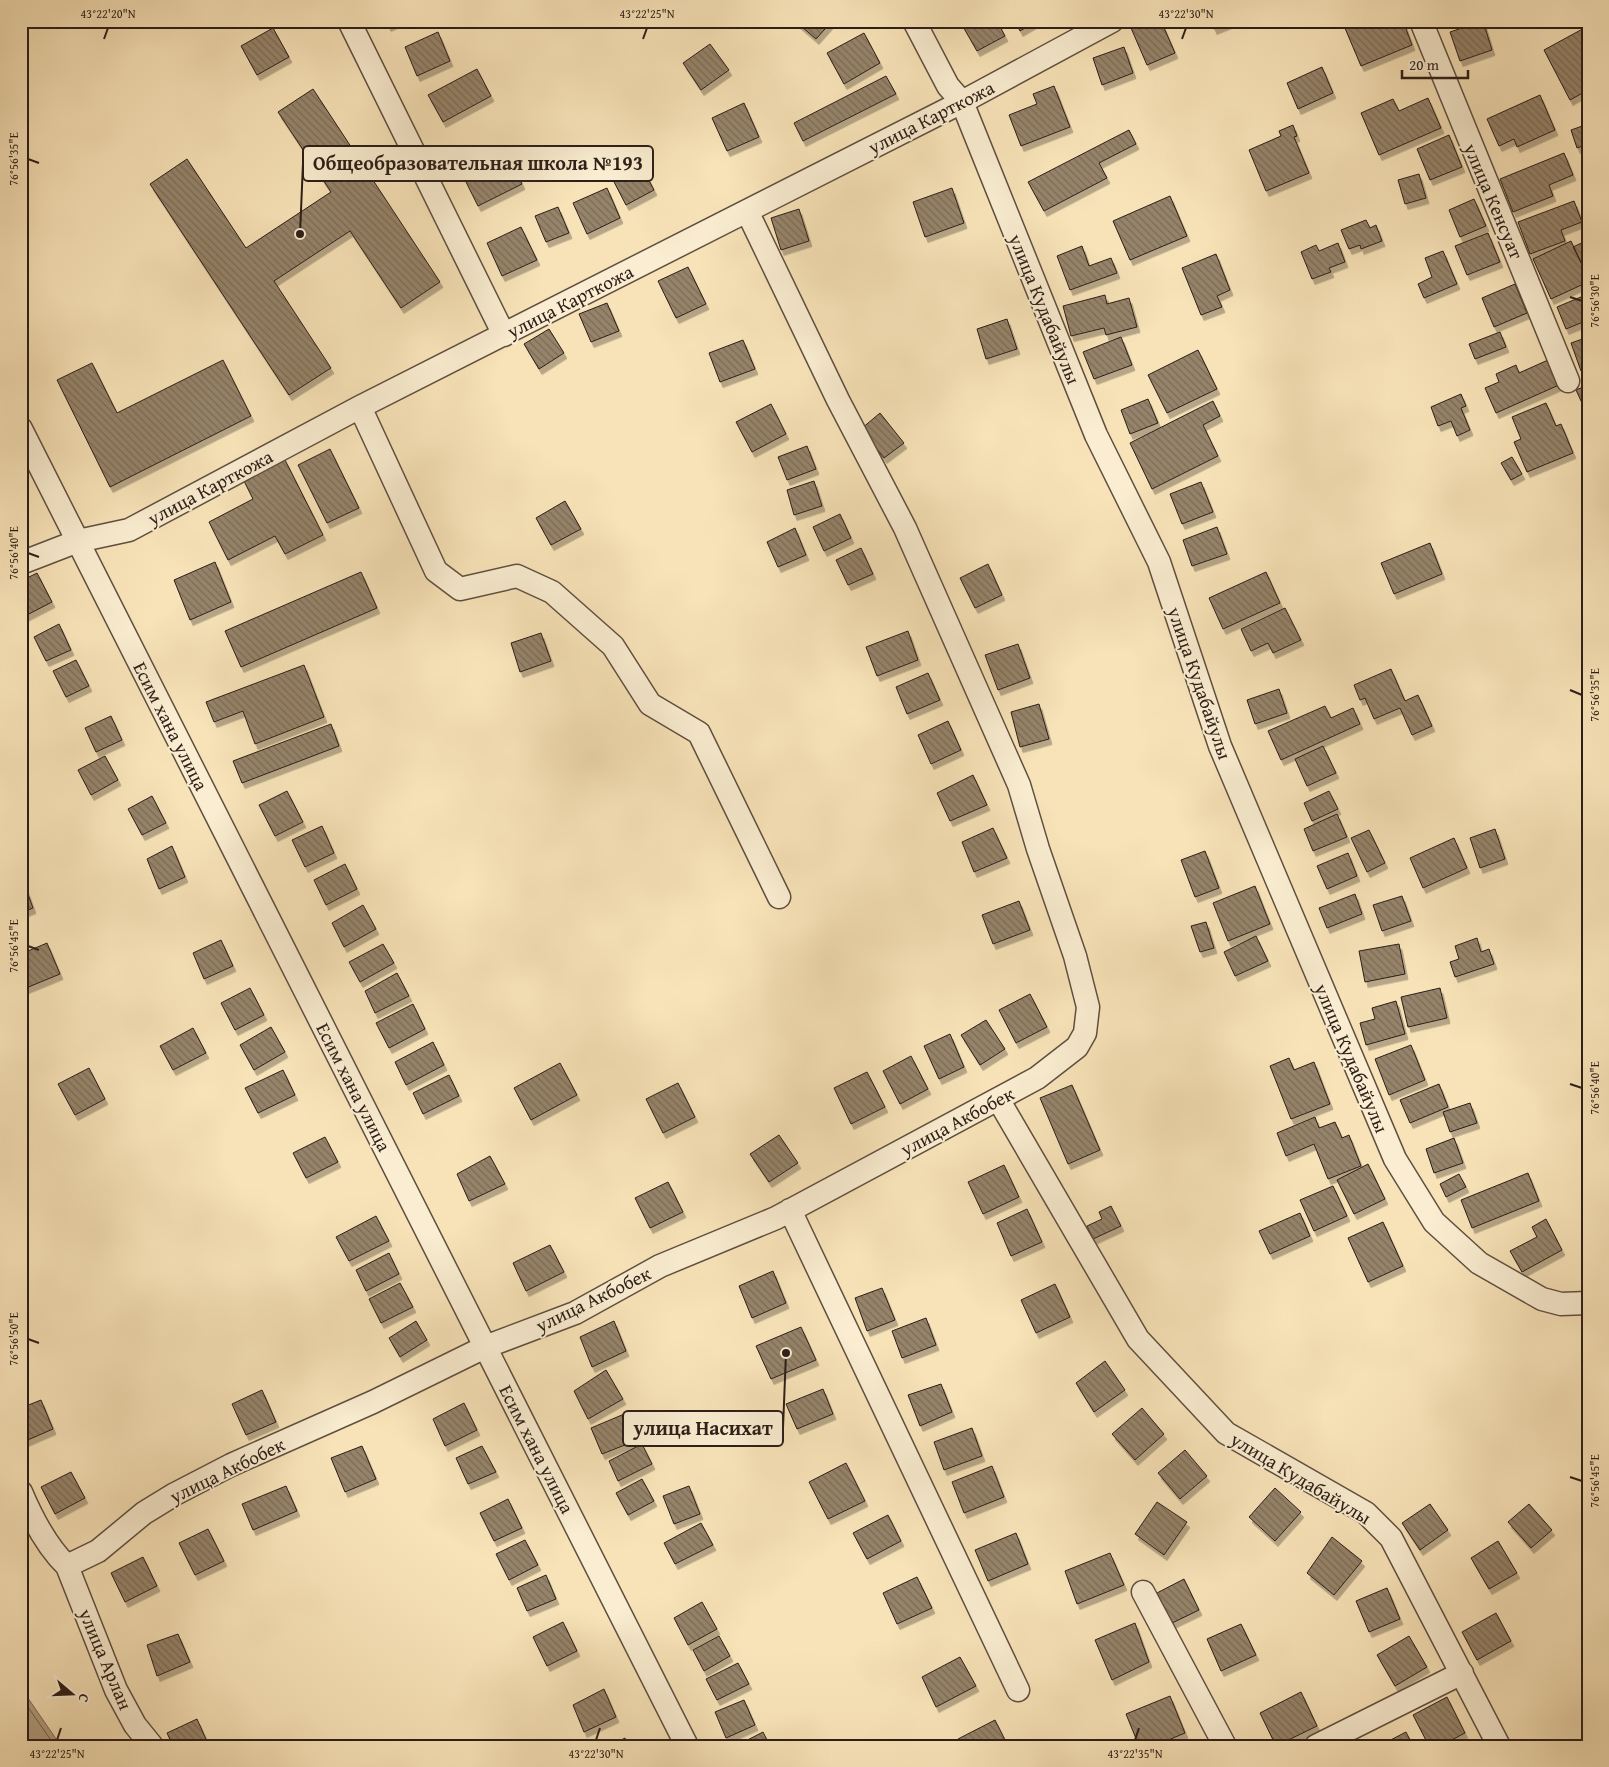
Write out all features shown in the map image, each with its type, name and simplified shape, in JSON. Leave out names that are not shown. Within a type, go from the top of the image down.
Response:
[{"type":"street","points":[[349,21],[504,335]]},
{"type":"street","name":"улица Кудабайулы","points":[[914,21],[948,86],[962,102],[1096,435],[1159,562],[1220,746],[1395,1160],[1434,1222],[1479,1264],[1542,1299],[1561,1304],[1588,1303]]},
{"type":"street","name":"улица Карткожа","points":[[21,563],[78,541],[129,530],[360,407],[962,102],[1112,21]]},
{"type":"street","name":"улица Кенсуат","points":[[1421,21],[1568,381]]},
{"type":"street","name":"улица Акбобек","points":[[67,1566],[98,1551],[144,1513],[175,1494],[231,1465],[373,1402],[486,1348],[575,1312],[660,1266],[776,1218],[1037,1078],[1077,1047],[1084,1033],[1088,1006],[1075,956],[1038,849],[1019,785],[905,528],[838,400],[747,211]]},
{"type":"street","points":[[360,407],[436,571],[460,589],[518,576],[552,592],[613,646],[650,704],[699,733],[779,897]]},
{"type":"street","name":"Есим хана улица","points":[[21,429],[687,1746]]},
{"type":"street","name":"улица Кудабайулы","points":[[998,1099],[1138,1339],[1226,1434],[1366,1513],[1391,1538],[1500,1746]]},
{"type":"street","points":[[790,1210],[1018,1690]]},
{"type":"street","name":"улица Арлан","points":[[21,1492],[30,1512],[55,1554],[67,1566],[116,1690],[135,1725],[152,1746]]},
{"type":"street","points":[[1143,1592],[1225,1746]]},
{"type":"street","points":[[1316,1746],[1462,1673]]},
{"type":"water","points":[[21,1688],[61,1746],[21,1746]]},
{"type":"building","points":[[386,21],[399,21],[388,26]]},
{"type":"building","points":[[795,21],[832,21],[816,39]]},
{"type":"building","points":[[964,21],[997,21],[1005,36],[977,51],[961,23]]},
{"type":"building","points":[[1015,21],[1037,21],[1020,31]]},
{"type":"building","points":[[1147,21],[1161,21],[1175,53],[1147,65],[1131,28]]},
{"type":"building","points":[[1211,21],[1234,21],[1214,29]]},
{"type":"building","points":[[1342,21],[1403,21],[1412,45],[1361,66]]},
{"type":"building","points":[[1483,21],[1492,50],[1460,61],[1450,32]]},
{"type":"building","points":[[1588,26],[1588,90],[1570,100],[1544,50]]},
{"type":"building","points":[[273,28],[289,57],[257,75],[241,46]]},
{"type":"building","points":[[438,32],[450,61],[417,76],[405,47]]},
{"type":"building","points":[[864,33],[880,63],[844,84],[827,53]]},
{"type":"building","points":[[710,44],[729,70],[701,90],[683,63]]},
{"type":"building","points":[[1124,47],[1133,73],[1102,85],[1093,58]]},
{"type":"building","points":[[1322,67],[1333,93],[1298,109],[1287,83]]},
{"type":"building","points":[[477,69],[491,96],[443,122],[428,95]]},
{"type":"building","points":[[886,76],[896,94],[803,141],[794,123]]},
{"type":"building","points":[[1054,86],[1070,127],[1021,146],[1009,115],[1037,104],[1033,94]]},
{"type":"building","points":[[313,89],[440,282],[401,308],[350,231],[274,281],[331,368],[289,395],[150,184],[187,159],[246,248],[331,192],[278,112]]},
{"type":"building","points":[[1540,95],[1555,130],[1517,147],[1514,139],[1499,146],[1487,119]]},
{"type":"building","points":[[1428,98],[1441,128],[1379,155],[1361,113],[1393,99],[1399,111]]},
{"type":"building","points":[[744,103],[759,137],[727,151],[712,118]]},
{"type":"building","points":[[1588,124],[1588,144],[1577,148],[1571,130]]},
{"type":"building","points":[[1293,125],[1297,136],[1294,137],[1309,173],[1266,191],[1249,150],[1281,136],[1279,131]]},
{"type":"building","points":[[1129,130],[1136,144],[1099,163],[1107,178],[1044,211],[1028,182]]},
{"type":"building","points":[[1449,135],[1462,167],[1430,180],[1417,149]]},
{"type":"building","points":[[1564,153],[1573,175],[1549,185],[1553,196],[1513,212],[1500,179]]},
{"type":"building","points":[[509,158],[522,184],[478,206],[465,180]]},
{"type":"building","points":[[638,159],[654,190],[626,205],[610,174]]},
{"type":"building","points":[[1419,174],[1426,198],[1405,204],[1398,180]]},
{"type":"building","points":[[607,188],[620,218],[587,234],[573,203]]},
{"type":"building","points":[[952,188],[964,223],[925,237],[913,202]]},
{"type":"building","points":[[1170,196],[1187,236],[1130,260],[1113,221]]},
{"type":"building","points":[[1474,199],[1486,226],[1460,237],[1449,210]]},
{"type":"building","points":[[1574,201],[1582,222],[1561,230],[1565,241],[1530,254],[1518,222]]},
{"type":"building","points":[[558,207],[569,233],[546,242],[535,216]]},
{"type":"building","points":[[799,209],[809,241],[781,250],[771,218]]},
{"type":"building","points":[[1366,220],[1370,228],[1376,225],[1382,241],[1361,249],[1360,245],[1349,249],[1341,230]]},
{"type":"building","points":[[521,227],[537,260],[502,276],[487,243]]},
{"type":"building","points":[[1488,233],[1500,262],[1467,275],[1455,246]]},
{"type":"building","points":[[1588,240],[1588,276],[1573,247]]},
{"type":"building","points":[[1571,241],[1588,277],[1588,282],[1551,299],[1533,259]]},
{"type":"building","points":[[1338,243],[1345,262],[1329,268],[1331,272],[1312,279],[1301,252],[1316,245],[1319,251]]},
{"type":"building","points":[[1082,246],[1089,266],[1111,258],[1117,273],[1070,290],[1057,256]]},
{"type":"building","points":[[1443,251],[1457,284],[1424,298],[1418,284],[1432,277],[1425,258]]},
{"type":"building","points":[[1216,254],[1230,290],[1217,296],[1222,307],[1201,315],[1182,268]]},
{"type":"building","points":[[688,267],[706,304],[676,318],[658,281]]},
{"type":"building","points":[[1515,284],[1527,313],[1494,327],[1482,298]]},
{"type":"building","points":[[1588,294],[1588,320],[1566,329],[1557,307]]},
{"type":"building","points":[[1105,295],[1107,304],[1129,298],[1137,327],[1106,335],[1104,328],[1071,336],[1063,306]]},
{"type":"building","points":[[607,303],[619,331],[591,342],[579,314]]},
{"type":"building","points":[[1007,319],[1017,349],[986,359],[977,329]]},
{"type":"building","points":[[549,329],[564,353],[539,369],[524,344]]},
{"type":"building","points":[[1500,332],[1506,347],[1475,359],[1469,344]]},
{"type":"building","points":[[1121,337],[1132,365],[1094,379],[1083,352]]},
{"type":"building","points":[[1588,337],[1588,368],[1581,371],[1571,343]]},
{"type":"building","points":[[743,340],[755,369],[720,382],[709,353]]},
{"type":"building","points":[[1198,350],[1217,389],[1167,413],[1148,375]]},
{"type":"building","points":[[223,360],[251,416],[110,487],[57,380],[92,363],[117,413]]},
{"type":"building","points":[[1548,360],[1559,385],[1496,413],[1485,388],[1499,382],[1496,374],[1516,365],[1519,373]]},
{"type":"building","points":[[1588,385],[1588,416],[1576,390]]},
{"type":"building","points":[[1461,394],[1466,406],[1461,408],[1470,430],[1457,436],[1451,421],[1438,426],[1431,407]]},
{"type":"building","points":[[1148,399],[1158,423],[1130,434],[1121,410]]},
{"type":"building","points":[[1213,401],[1220,416],[1203,425],[1218,456],[1152,489],[1130,443]]},
{"type":"building","points":[[1546,403],[1556,426],[1561,424],[1573,453],[1527,472],[1514,442],[1521,439],[1512,417]]},
{"type":"building","points":[[771,404],[786,434],[752,452],[736,422]]},
{"type":"building","points":[[880,413],[904,443],[884,458],[861,429]]},
{"type":"building","points":[[807,446],[816,469],[787,480],[778,457]]},
{"type":"building","points":[[330,449],[359,508],[327,523],[298,465]]},
{"type":"building","points":[[1512,457],[1522,474],[1511,480],[1501,463]]},
{"type":"building","points":[[285,460],[323,535],[285,554],[275,536],[228,560],[209,522],[253,499],[244,481]]},
{"type":"building","points":[[814,481],[822,506],[794,515],[787,490]]},
{"type":"building","points":[[1201,482],[1213,512],[1182,524],[1170,494]]},
{"type":"building","points":[[565,501],[581,529],[551,545],[536,518]]},
{"type":"building","points":[[840,514],[851,538],[824,551],[813,527]]},
{"type":"building","points":[[1217,527],[1227,554],[1192,566],[1183,540]]},
{"type":"building","points":[[795,528],[806,555],[778,567],[767,542]]},
{"type":"building","points":[[1430,543],[1442,574],[1394,594],[1381,563]]},
{"type":"building","points":[[861,548],[873,574],[848,585],[836,560]]},
{"type":"building","points":[[215,562],[231,602],[190,620],[174,580]]},
{"type":"building","points":[[988,564],[1002,595],[975,608],[960,578]]},
{"type":"building","points":[[361,572],[377,608],[241,667],[225,631]]},
{"type":"building","points":[[1266,572],[1280,603],[1223,629],[1209,598]]},
{"type":"building","points":[[37,573],[52,602],[23,617],[21,581]]},
{"type":"building","points":[[1285,608],[1301,640],[1273,653],[1268,643],[1251,651],[1241,629]]},
{"type":"building","points":[[59,624],[71,650],[46,661],[34,637]]},
{"type":"building","points":[[908,631],[918,660],[877,676],[866,647]]},
{"type":"building","points":[[541,633],[551,661],[520,672],[511,643]]},
{"type":"building","points":[[1018,644],[1030,678],[998,690],[985,655]]},
{"type":"building","points":[[76,660],[89,686],[66,697],[53,671]]},
{"type":"building","points":[[304,665],[324,717],[255,744],[243,711],[214,722],[206,702]]},
{"type":"building","points":[[1391,669],[1405,701],[1418,695],[1432,726],[1412,735],[1400,708],[1374,719],[1365,698],[1360,700],[1354,685]]},
{"type":"building","points":[[928,673],[940,700],[907,714],[896,687]]},
{"type":"building","points":[[1279,689],[1287,713],[1255,724],[1247,700]]},
{"type":"building","points":[[1039,704],[1049,739],[1020,747],[1011,712]]},
{"type":"building","points":[[1325,706],[1331,718],[1353,708],[1360,724],[1281,760],[1268,731]]},
{"type":"building","points":[[111,716],[122,740],[96,752],[85,728]]},
{"type":"building","points":[[948,721],[961,750],[931,764],[918,735]]},
{"type":"building","points":[[331,724],[339,746],[242,783],[233,761]]},
{"type":"building","points":[[1323,746],[1336,773],[1307,786],[1295,759]]},
{"type":"building","points":[[105,756],[118,780],[91,795],[78,770]]},
{"type":"building","points":[[973,775],[987,805],[950,821],[937,793]]},
{"type":"building","points":[[287,791],[303,822],[275,836],[259,805]]},
{"type":"building","points":[[1329,791],[1338,809],[1312,821],[1304,803]]},
{"type":"building","points":[[152,796],[166,823],[142,835],[128,809]]},
{"type":"building","points":[[1337,814],[1347,837],[1313,851],[1304,829]]},
{"type":"building","points":[[322,826],[334,853],[305,867],[292,840]]},
{"type":"building","points":[[993,828],[1007,858],[974,872],[962,842]]},
{"type":"building","points":[[1495,829],[1505,859],[1480,868],[1470,838]]},
{"type":"building","points":[[1369,830],[1385,863],[1367,872],[1351,838]]},
{"type":"building","points":[[1454,838],[1467,868],[1423,888],[1410,858]]},
{"type":"building","points":[[172,846],[185,877],[159,889],[147,859]]},
{"type":"building","points":[[1205,851],[1219,888],[1195,897],[1181,860]]},
{"type":"building","points":[[1348,853],[1357,876],[1327,889],[1317,866]]},
{"type":"building","points":[[345,864],[357,889],[326,905],[314,880]]},
{"type":"building","points":[[21,875],[33,908],[21,913]]},
{"type":"building","points":[[1255,886],[1270,924],[1228,941],[1213,903]]},
{"type":"building","points":[[1355,894],[1362,914],[1327,928],[1319,908]]},
{"type":"building","points":[[1402,896],[1411,921],[1382,931],[1373,905]]},
{"type":"building","points":[[1019,901],[1030,930],[993,944],[982,915]]},
{"type":"building","points":[[363,905],[376,929],[344,947],[332,923]]},
{"type":"building","points":[[1206,922],[1214,948],[1200,952],[1191,926]]},
{"type":"building","points":[[1256,936],[1268,961],[1235,976],[1224,952]]},
{"type":"building","points":[[1477,938],[1481,952],[1489,949],[1494,964],[1455,977],[1450,962],[1459,959],[1455,946]]},
{"type":"building","points":[[221,940],[233,966],[204,979],[193,953]]},
{"type":"building","points":[[47,943],[60,974],[26,988],[21,975],[21,954]]},
{"type":"building","points":[[383,944],[394,963],[360,982],[349,962]]},
{"type":"building","points":[[1399,944],[1405,974],[1365,982],[1359,951]]},
{"type":"building","points":[[397,973],[409,996],[375,1013],[365,991]]},
{"type":"building","points":[[250,988],[264,1015],[235,1030],[221,1003]]},
{"type":"building","points":[[1440,988],[1447,1018],[1408,1027],[1401,997]]},
{"type":"building","points":[[1030,994],[1047,1027],[1016,1043],[999,1010]]},
{"type":"building","points":[[1396,1001],[1405,1034],[1366,1045],[1360,1023],[1375,1019],[1372,1008]]},
{"type":"building","points":[[413,1004],[425,1029],[389,1048],[376,1023]]},
{"type":"building","points":[[986,1020],[1005,1049],[980,1065],[961,1035]]},
{"type":"building","points":[[271,1027],[285,1052],[254,1070],[240,1045]]},
{"type":"building","points":[[193,1028],[206,1053],[173,1070],[160,1046]]},
{"type":"building","points":[[950,1034],[964,1067],[939,1079],[924,1046]]},
{"type":"building","points":[[433,1042],[444,1065],[406,1085],[395,1062]]},
{"type":"building","points":[[1411,1045],[1425,1080],[1389,1095],[1375,1059]]},
{"type":"building","points":[[911,1056],[928,1089],[900,1104],[883,1071]]},
{"type":"building","points":[[1289,1058],[1294,1070],[1314,1062],[1330,1104],[1291,1119],[1270,1066]]},
{"type":"building","points":[[560,1063],[577,1095],[531,1120],[514,1088]]},
{"type":"building","points":[[89,1068],[105,1099],[75,1115],[58,1084]]},
{"type":"building","points":[[283,1070],[295,1095],[258,1113],[245,1088]]},
{"type":"building","points":[[867,1072],[885,1107],[851,1124],[834,1088]]},
{"type":"building","points":[[449,1075],[459,1096],[423,1114],[413,1093]]},
{"type":"building","points":[[678,1083],[695,1117],[663,1133],[646,1099]]},
{"type":"building","points":[[1439,1084],[1448,1107],[1410,1123],[1400,1100]]},
{"type":"building","points":[[1072,1085],[1100,1150],[1068,1164],[1040,1098]]},
{"type":"building","points":[[1470,1103],[1477,1123],[1450,1132],[1443,1112]]},
{"type":"building","points":[[1315,1117],[1319,1128],[1335,1122],[1342,1138],[1349,1135],[1361,1166],[1328,1179],[1314,1144],[1286,1156],[1277,1133]]},
{"type":"building","points":[[779,1135],[798,1163],[769,1182],[750,1154]]},
{"type":"building","points":[[325,1137],[338,1162],[306,1178],[293,1153]]},
{"type":"building","points":[[1454,1138],[1463,1163],[1434,1173],[1426,1149]]},
{"type":"building","points":[[490,1156],[505,1184],[469,1201],[457,1174]]},
{"type":"building","points":[[1368,1164],[1385,1199],[1354,1214],[1337,1180]]},
{"type":"building","points":[[1004,1165],[1019,1197],[983,1214],[968,1182]]},
{"type":"building","points":[[1528,1173],[1539,1201],[1472,1228],[1461,1200]]},
{"type":"building","points":[[1459,1174],[1466,1187],[1446,1197],[1440,1184]]},
{"type":"building","points":[[668,1182],[683,1212],[650,1228],[635,1198]]},
{"type":"building","points":[[1333,1186],[1347,1216],[1314,1231],[1300,1200]]},
{"type":"building","points":[[1111,1206],[1121,1226],[1093,1239],[1087,1226],[1102,1219],[1099,1212]]},
{"type":"building","points":[[1027,1209],[1042,1242],[1011,1256],[997,1223]]},
{"type":"building","points":[[1300,1213],[1310,1236],[1270,1254],[1259,1231]]},
{"type":"building","points":[[376,1216],[389,1241],[349,1261],[336,1237]]},
{"type":"building","points":[[1546,1219],[1562,1250],[1522,1272],[1510,1251],[1537,1237],[1532,1227]]},
{"type":"building","points":[[1383,1222],[1403,1266],[1368,1282],[1348,1238]]},
{"type":"building","points":[[550,1245],[564,1272],[526,1291],[513,1263]]},
{"type":"building","points":[[389,1253],[399,1274],[366,1291],[356,1270]]},
{"type":"building","points":[[773,1271],[786,1303],[752,1318],[739,1286]]},
{"type":"building","points":[[400,1283],[413,1307],[381,1323],[369,1299]]},
{"type":"building","points":[[1055,1284],[1070,1317],[1036,1333],[1021,1300]]},
{"type":"building","points":[[882,1288],[895,1320],[867,1331],[855,1298]]},
{"type":"building","points":[[926,1318],[936,1345],[902,1358],[892,1331]]},
{"type":"building","points":[[416,1321],[427,1340],[400,1357],[389,1338]]},
{"type":"building","points":[[614,1321],[626,1351],[592,1367],[580,1337]]},
{"type":"building","points":[[801,1327],[816,1360],[771,1379],[756,1346]]},
{"type":"building","points":[[1105,1361],[1125,1390],[1094,1412],[1076,1383]]},
{"type":"building","points":[[606,1370],[623,1399],[588,1419],[574,1391]]},
{"type":"building","points":[[941,1384],[952,1412],[920,1426],[908,1395]]},
{"type":"building","points":[[823,1389],[833,1414],[797,1429],[786,1404]]},
{"type":"building","points":[[262,1390],[276,1422],[246,1435],[232,1404]]},
{"type":"building","points":[[41,1400],[53,1429],[23,1442],[21,1439],[21,1408]]},
{"type":"building","points":[[464,1403],[477,1430],[445,1446],[433,1419]]},
{"type":"building","points":[[1142,1408],[1164,1434],[1135,1460],[1112,1434]]},
{"type":"building","points":[[629,1412],[640,1439],[602,1454],[591,1428]]},
{"type":"building","points":[[972,1428],[982,1456],[944,1470],[934,1442]]},
{"type":"building","points":[[642,1444],[652,1464],[618,1481],[609,1461]]},
{"type":"building","points":[[362,1446],[376,1479],[345,1492],[331,1458]]},
{"type":"building","points":[[482,1446],[496,1472],[468,1484],[456,1458]]},
{"type":"building","points":[[1185,1450],[1207,1476],[1180,1499],[1158,1473]]},
{"type":"building","points":[[846,1463],[865,1501],[828,1519],[809,1482]]},
{"type":"building","points":[[992,1466],[1004,1497],[964,1513],[952,1482]]},
{"type":"building","points":[[71,1472],[85,1498],[55,1514],[41,1487]]},
{"type":"building","points":[[642,1479],[654,1501],[628,1515],[616,1493]]},
{"type":"building","points":[[286,1486],[297,1511],[253,1530],[242,1504]]},
{"type":"building","points":[[689,1486],[700,1514],[674,1524],[663,1496]]},
{"type":"building","points":[[1275,1488],[1301,1512],[1275,1541],[1249,1517]]},
{"type":"building","points":[[508,1499],[522,1528],[494,1541],[480,1513]]},
{"type":"building","points":[[1157,1502],[1187,1522],[1164,1555],[1135,1534]]},
{"type":"building","points":[[1430,1504],[1448,1530],[1420,1550],[1402,1523]]},
{"type":"building","points":[[1529,1504],[1552,1530],[1531,1548],[1508,1522]]},
{"type":"building","points":[[888,1515],[901,1541],[867,1559],[853,1533]]},
{"type":"building","points":[[701,1523],[713,1545],[675,1564],[664,1543]]},
{"type":"building","points":[[208,1529],[224,1561],[195,1575],[179,1543]]},
{"type":"building","points":[[1016,1533],[1028,1564],[988,1581],[975,1550]]},
{"type":"building","points":[[1332,1537],[1362,1561],[1334,1595],[1307,1573]]},
{"type":"building","points":[[525,1540],[538,1565],[509,1580],[496,1554]]},
{"type":"building","points":[[1498,1541],[1517,1573],[1489,1589],[1471,1558]]},
{"type":"building","points":[[1110,1553],[1124,1585],[1077,1604],[1065,1571]]},
{"type":"building","points":[[143,1557],[157,1586],[125,1602],[111,1573]]},
{"type":"building","points":[[546,1575],[556,1599],[527,1611],[517,1588]]},
{"type":"building","points":[[917,1577],[932,1608],[897,1624],[883,1593]]},
{"type":"building","points":[[1184,1579],[1199,1610],[1170,1624],[1155,1594]]},
{"type":"building","points":[[1387,1588],[1400,1619],[1369,1632],[1356,1601]]},
{"type":"building","points":[[702,1602],[717,1629],[688,1645],[674,1618]]},
{"type":"building","points":[[1496,1613],[1511,1641],[1477,1660],[1462,1632]]},
{"type":"building","points":[[563,1622],[577,1651],[547,1666],[533,1637]]},
{"type":"building","points":[[1135,1623],[1149,1662],[1112,1680],[1095,1640]]},
{"type":"building","points":[[1241,1624],[1256,1655],[1221,1671],[1207,1639]]},
{"type":"building","points":[[178,1634],[190,1662],[157,1676],[147,1645]]},
{"type":"building","points":[[719,1636],[730,1656],[704,1671],[693,1650]]},
{"type":"building","points":[[1409,1636],[1427,1667],[1395,1686],[1377,1655]]},
{"type":"building","points":[[960,1657],[976,1686],[936,1707],[922,1677]]},
{"type":"building","points":[[738,1663],[749,1684],[717,1700],[706,1679]]},
{"type":"building","points":[[604,1689],[616,1717],[584,1732],[573,1705]]},
{"type":"building","points":[[1301,1692],[1317,1726],[1276,1746],[1260,1713]]},
{"type":"building","points":[[1170,1696],[1185,1733],[1154,1746],[1139,1746],[1126,1714]]},
{"type":"building","points":[[1447,1697],[1465,1733],[1440,1746],[1429,1746],[1413,1715]]},
{"type":"building","points":[[744,1700],[755,1725],[726,1738],[715,1712]]},
{"type":"building","points":[[197,1719],[209,1746],[173,1746],[167,1733]]},
{"type":"building","points":[[995,1720],[1008,1746],[962,1746],[958,1739]]},
{"type":"building","points":[[763,1732],[770,1746],[736,1746]]},
{"type":"building","points":[[1406,1732],[1413,1746],[1379,1746]]},
{"type":"building","points":[[625,1738],[629,1746],[610,1746]]},
{"type":"building","points":[[1359,1741],[1361,1746],[1350,1746]]},
{"type":"place","name":"Общеобразовательная школа №193","points":[[300,234]]},
{"type":"place","name":"улица Насихат","points":[[786,1353]]}]
